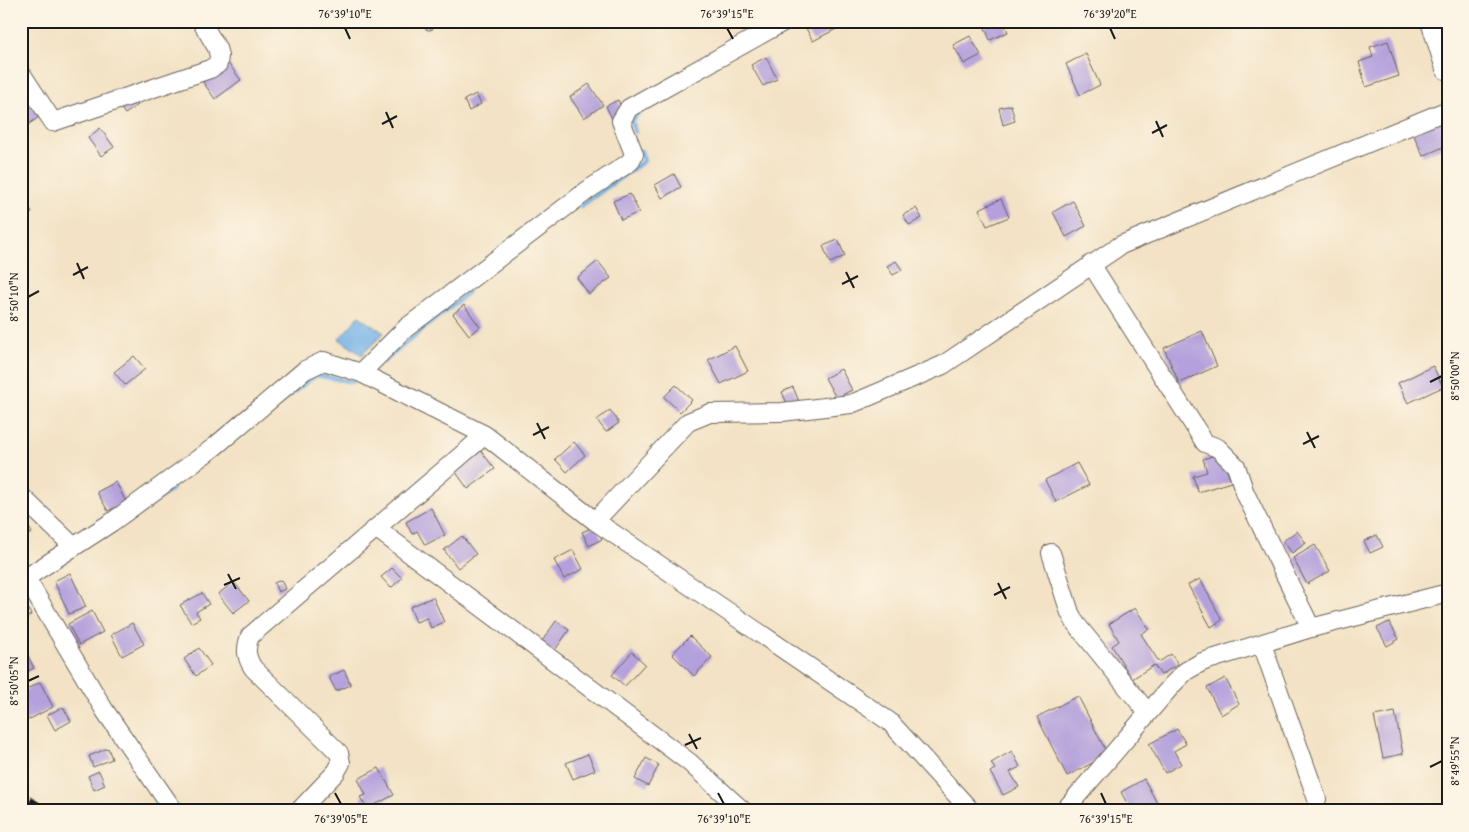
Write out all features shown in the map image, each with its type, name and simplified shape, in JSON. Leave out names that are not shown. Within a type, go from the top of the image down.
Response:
[{"type":"main road","points":[[1433,21],[1448,68]]},
{"type":"street","points":[[21,73],[53,122],[210,69],[218,64],[219,56],[201,21]]},
{"type":"street","points":[[361,373],[406,328],[588,190],[630,162],[634,154],[621,121],[629,108],[785,21]]},
{"type":"street","points":[[595,521],[688,422],[699,416],[710,412],[782,412],[851,404],[943,364],[1091,264],[1135,238],[1448,110]]},
{"type":"street","points":[[1091,264],[1205,443],[1218,448],[1236,466],[1244,493],[1312,628]]},
{"type":"street","points":[[174,811],[105,711],[24,580],[112,522],[212,448],[304,370],[324,361],[361,373],[485,434],[595,521],[890,722],[971,811]]},
{"type":"street","points":[[298,811],[336,772],[342,763],[339,752],[253,668],[247,658],[246,646],[250,636],[377,529],[485,434]]},
{"type":"street","points":[[21,496],[74,547]]},
{"type":"street","points":[[377,529],[689,762],[743,811]]},
{"type":"street","points":[[1051,553],[1070,613],[1076,624],[1148,713]]},
{"type":"street","points":[[1064,811],[1186,671],[1202,662],[1312,628],[1448,593]]},
{"type":"street","points":[[1262,644],[1317,799]]},
{"type":"water","points":[[359,316],[384,333],[362,355],[339,339]]},
{"type":"building","points":[[802,21],[832,21],[836,29],[813,41]]},
{"type":"building","points":[[986,21],[1003,21],[1008,32],[990,40],[983,23]]},
{"type":"building","points":[[970,36],[981,55],[964,64],[953,45]]},
{"type":"building","points":[[1388,41],[1399,76],[1366,87],[1359,62],[1373,57],[1370,47]]},
{"type":"building","points":[[1086,54],[1100,85],[1080,95],[1066,64]]},
{"type":"building","points":[[766,57],[777,79],[763,86],[751,65]]},
{"type":"building","points":[[228,63],[241,80],[215,99],[203,82]]},
{"type":"building","points":[[589,84],[603,105],[584,118],[570,97]]},
{"type":"building","points":[[476,94],[481,104],[469,111],[464,100]]},
{"type":"building","points":[[134,98],[138,105],[125,114],[120,107]]},
{"type":"building","points":[[618,100],[624,114],[612,119],[606,106]]},
{"type":"building","points":[[30,103],[40,116],[25,127],[21,122],[21,110]]},
{"type":"building","points":[[1011,105],[1015,121],[1003,125],[999,108]]},
{"type":"building","points":[[1448,118],[1448,145],[1423,156],[1413,133]]},
{"type":"building","points":[[100,128],[114,147],[101,156],[88,138]]},
{"type":"building","points":[[674,174],[681,187],[662,198],[655,185]]},
{"type":"building","points":[[630,194],[639,212],[621,220],[613,201]]},
{"type":"building","points":[[1001,199],[1009,217],[987,226],[979,209]]},
{"type":"building","points":[[1073,201],[1086,226],[1066,237],[1053,212]]},
{"type":"building","points":[[27,203],[32,213],[21,218],[21,205]]},
{"type":"building","points":[[916,208],[922,218],[909,225],[903,215]]},
{"type":"building","points":[[838,240],[845,256],[830,263],[823,246]]},
{"type":"building","points":[[598,261],[611,278],[589,294],[577,278]]},
{"type":"building","points":[[896,261],[902,270],[893,275],[887,266]]},
{"type":"building","points":[[464,305],[480,327],[469,335],[453,314]]},
{"type":"building","points":[[1202,331],[1217,366],[1179,383],[1164,348]]},
{"type":"building","points":[[735,346],[748,371],[721,384],[708,360]]},
{"type":"building","points":[[134,356],[145,369],[125,385],[114,372]]},
{"type":"building","points":[[1433,366],[1443,387],[1408,403],[1398,383]]},
{"type":"building","points":[[841,369],[852,390],[836,398],[825,378]]},
{"type":"building","points":[[676,385],[692,400],[680,412],[664,397]]},
{"type":"building","points":[[793,387],[800,404],[789,408],[782,392]]},
{"type":"building","points":[[610,410],[619,423],[606,432],[597,420]]},
{"type":"building","points":[[574,442],[585,455],[567,472],[555,459]]},
{"type":"building","points":[[481,451],[495,469],[468,489],[455,471]]},
{"type":"building","points":[[1221,453],[1231,482],[1198,492],[1193,476],[1207,472],[1203,459]]},
{"type":"building","points":[[1077,463],[1089,485],[1056,502],[1045,480]]},
{"type":"building","points":[[116,482],[126,502],[108,511],[97,492]]},
{"type":"building","points":[[431,508],[445,535],[425,545],[417,531],[412,534],[406,522]]},
{"type":"building","points":[[27,524],[32,533],[21,538],[21,527]]},
{"type":"building","points":[[596,526],[602,539],[589,546],[582,532]]},
{"type":"building","points":[[1297,531],[1306,543],[1292,553],[1283,541]]},
{"type":"building","points":[[1377,535],[1383,547],[1370,553],[1364,541]]},
{"type":"building","points":[[462,536],[476,554],[458,568],[444,550]]},
{"type":"building","points":[[1315,545],[1330,571],[1307,584],[1293,558]]},
{"type":"building","points":[[573,550],[583,569],[564,579],[554,560]]},
{"type":"building","points":[[392,568],[402,578],[391,588],[381,577]]},
{"type":"building","points":[[70,573],[86,607],[69,614],[54,581]]},
{"type":"building","points":[[1200,579],[1222,620],[1211,627],[1188,585]]},
{"type":"building","points":[[281,580],[285,589],[278,592],[274,583]]},
{"type":"building","points":[[234,582],[249,601],[233,613],[218,594]]},
{"type":"building","points":[[202,593],[209,604],[196,612],[200,618],[191,623],[180,605]]},
{"type":"building","points":[[21,597],[31,615],[21,620]]},
{"type":"building","points":[[433,597],[444,622],[431,628],[427,618],[416,622],[410,607]]},
{"type":"building","points":[[1135,608],[1149,629],[1141,634],[1159,662],[1171,654],[1178,664],[1161,675],[1154,665],[1132,679],[1112,646],[1119,641],[1109,624]]},
{"type":"building","points":[[92,611],[103,632],[79,645],[68,624]]},
{"type":"building","points":[[556,621],[569,630],[553,653],[540,644]]},
{"type":"building","points":[[1389,622],[1399,639],[1387,646],[1377,628]]},
{"type":"building","points":[[132,623],[144,644],[122,656],[111,635]]},
{"type":"building","points":[[690,636],[712,657],[694,676],[672,654]]},
{"type":"building","points":[[24,648],[34,668],[21,675],[21,649]]},
{"type":"building","points":[[199,648],[211,665],[196,676],[184,659]]},
{"type":"building","points":[[632,652],[645,664],[625,686],[612,675]]},
{"type":"building","points":[[344,670],[351,685],[336,691],[329,677]]},
{"type":"building","points":[[1225,678],[1239,704],[1221,715],[1207,688]]},
{"type":"building","points":[[40,682],[53,707],[26,721],[21,711],[21,692]]},
{"type":"building","points":[[1078,696],[1108,755],[1067,776],[1037,717]]},
{"type":"building","points":[[63,707],[71,721],[55,730],[47,715]]},
{"type":"building","points":[[1395,712],[1403,754],[1383,758],[1374,716]]},
{"type":"building","points":[[1177,729],[1186,744],[1174,751],[1181,764],[1165,773],[1149,744]]},
{"type":"building","points":[[108,748],[112,759],[93,767],[89,756]]},
{"type":"building","points":[[1012,751],[1020,767],[1010,772],[1019,787],[1003,795],[990,772],[995,769],[991,763]]},
{"type":"building","points":[[588,754],[595,770],[573,779],[566,763]]},
{"type":"building","points":[[646,758],[659,765],[648,786],[635,779]]},
{"type":"building","points":[[379,768],[394,795],[367,809],[360,797],[366,795],[358,779]]},
{"type":"building","points":[[99,771],[105,785],[94,790],[88,776]]},
{"type":"building","points":[[1144,779],[1157,803],[1142,811],[1131,811],[1121,792]]},
{"type":"waterway","points":[[635,132],[631,121],[641,110]]},
{"type":"waterway","points":[[581,206],[644,161],[641,151]]},
{"type":"waterway","points":[[383,362],[468,292]]},
{"type":"waterway","points":[[277,405],[316,375],[353,382]]},
{"type":"waterway","points":[[126,523],[173,488]]},
{"type":"railway","points":[[21,794],[49,811]]}]
